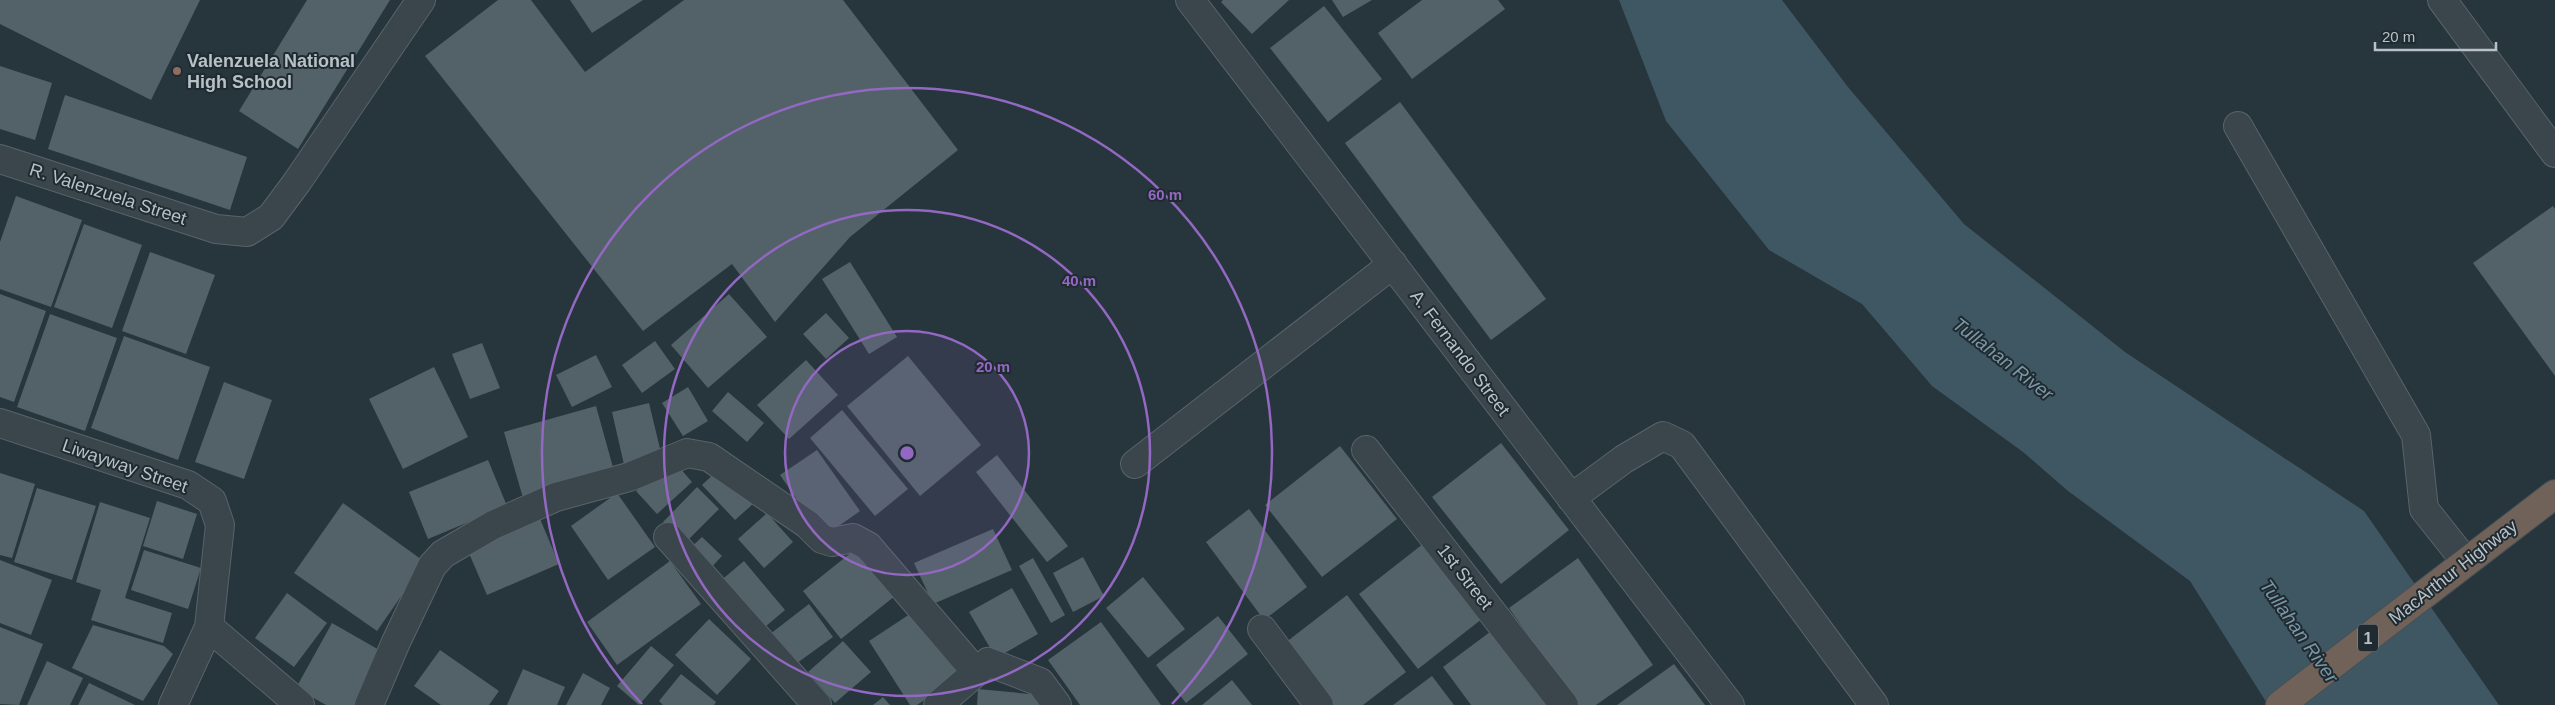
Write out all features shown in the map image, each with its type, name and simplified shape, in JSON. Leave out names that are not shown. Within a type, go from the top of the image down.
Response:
[{"type":"highway","name":"MacArthur Highway","points":[[2280,705],[2555,494]]},
{"type":"street","name":"R. Valenzuela Street","points":[[0,159],[216,230],[247,232],[271,216],[297,182],[421,0]]},
{"type":"street","name":"A. Fernando Street","points":[[1190,0],[1730,705]]},
{"type":"street","points":[[2442,0],[2555,153]]},
{"type":"street","points":[[2238,126],[2416,435],[2424,509],[2461,566]]},
{"type":"street","points":[[1136,464],[1392,264]]},
{"type":"street","name":"Liwayway Street","points":[[0,423],[188,485],[212,501],[220,526],[209,627],[174,705]]},
{"type":"street","points":[[1572,498],[1663,436],[1682,445],[1874,705]]},
{"type":"street","name":"1st Street","points":[[1366,450],[1564,705]]},
{"type":"street","points":[[369,705],[432,566],[443,554],[493,525],[556,498],[629,477],[687,453],[709,457],[807,524],[822,539],[832,542],[853,538],[868,546],[976,672]]},
{"type":"street","points":[[668,537],[817,705]]},
{"type":"street","points":[[209,627],[300,705]]},
{"type":"street","points":[[1262,629],[1319,705]]},
{"type":"street","points":[[938,705],[988,662],[1040,682],[1057,705]]},
{"type":"water","name":"Tullahan River","points":[[1619,0],[1782,0],[1848,87],[1964,224],[2125,352],[2364,511],[2499,705],[2268,705],[2190,581],[2068,491],[2023,452],[1932,386],[1862,304],[1769,250],[1666,121]]},
{"type":"building","points":[[0,0],[200,0],[151,100],[0,24]]},
{"type":"building","points":[[307,0],[390,0],[298,149],[239,111]]},
{"type":"building","points":[[498,0],[531,0],[585,72],[684,0],[843,0],[958,150],[850,237],[775,322],[732,264],[643,331],[425,56]]},
{"type":"building","points":[[570,0],[643,0],[592,33]]},
{"type":"building","points":[[1223,0],[1289,0],[1252,34],[1221,2]]},
{"type":"building","points":[[1332,0],[1372,0],[1343,17]]},
{"type":"building","points":[[1422,0],[1498,0],[1505,9],[1412,79],[1378,33]]},
{"type":"building","points":[[1324,6],[1382,79],[1328,122],[1270,48]]},
{"type":"building","points":[[0,66],[52,83],[35,140],[0,129]]},
{"type":"building","points":[[65,95],[247,157],[230,210],[48,149]]},
{"type":"building","points":[[1400,102],[1546,299],[1491,340],[1345,143]]},
{"type":"building","points":[[16,196],[82,220],[51,307],[0,289],[0,242]]},
{"type":"building","points":[[2553,206],[2555,209],[2555,376],[2473,263]]},
{"type":"building","points":[[84,224],[142,245],[112,328],[54,307]]},
{"type":"building","points":[[150,252],[215,275],[186,354],[122,331]]},
{"type":"building","points":[[850,262],[897,337],[869,354],[822,279]]},
{"type":"building","points":[[0,294],[46,311],[14,402],[0,397]]},
{"type":"building","points":[[729,294],[767,337],[708,388],[671,345]]},
{"type":"building","points":[[826,313],[849,338],[826,359],[803,334]]},
{"type":"building","points":[[50,314],[117,338],[85,431],[17,407]]},
{"type":"building","points":[[124,336],[210,367],[178,460],[91,428]]},
{"type":"building","points":[[655,341],[675,369],[642,393],[622,365]]},
{"type":"building","points":[[482,343],[500,388],[470,399],[452,354]]},
{"type":"building","points":[[596,355],[612,387],[572,407],[556,375]]},
{"type":"building","points":[[908,356],[981,445],[920,496],[847,406]]},
{"type":"building","points":[[806,360],[838,395],[789,439],[757,405]]},
{"type":"building","points":[[434,367],[468,437],[403,469],[369,399]]},
{"type":"building","points":[[224,382],[272,400],[244,479],[195,462]]},
{"type":"building","points":[[688,387],[708,421],[683,436],[662,403]]},
{"type":"building","points":[[728,392],[764,423],[747,442],[712,411]]},
{"type":"building","points":[[649,403],[663,461],[625,469],[612,412]]},
{"type":"building","points":[[596,406],[614,471],[523,498],[504,432]]},
{"type":"building","points":[[842,410],[908,489],[875,516],[810,438]]},
{"type":"building","points":[[1501,443],[1569,530],[1501,584],[1432,497]]},
{"type":"building","points":[[1340,446],[1397,519],[1322,577],[1265,505]]},
{"type":"building","points":[[817,450],[860,511],[823,537],[780,475]]},
{"type":"building","points":[[997,455],[1068,546],[1047,562],[976,472]]},
{"type":"building","points":[[672,459],[692,482],[657,514],[636,491]]},
{"type":"building","points":[[488,460],[507,506],[428,539],[409,492]]},
{"type":"building","points":[[720,468],[753,504],[735,520],[702,485]]},
{"type":"building","points":[[0,473],[35,484],[12,558],[0,555]]},
{"type":"building","points":[[697,487],[719,509],[684,544],[663,522]]},
{"type":"building","points":[[37,488],[96,506],[72,580],[14,562]]},
{"type":"building","points":[[617,493],[655,547],[608,580],[571,526]]},
{"type":"building","points":[[157,501],[197,514],[183,559],[143,546]]},
{"type":"building","points":[[100,502],[150,518],[125,598],[172,613],[163,643],[91,620],[101,590],[76,582]]},
{"type":"building","points":[[343,503],[425,562],[377,631],[294,573]]},
{"type":"building","points":[[1249,509],[1307,587],[1264,620],[1206,542]]},
{"type":"building","points":[[767,513],[793,542],[764,568],[738,539]]},
{"type":"building","points":[[538,514],[559,564],[487,595],[465,544]]},
{"type":"building","points":[[993,529],[1012,570],[933,604],[914,563]]},
{"type":"building","points":[[702,537],[722,556],[707,572],[686,552]]},
{"type":"building","points":[[1428,540],[1487,615],[1418,669],[1359,594]]},
{"type":"building","points":[[857,548],[895,596],[841,639],[803,591]]},
{"type":"building","points":[[144,550],[201,568],[188,609],[131,590]]},
{"type":"building","points":[[1083,557],[1104,596],[1073,612],[1053,573]]},
{"type":"building","points":[[1033,558],[1065,615],[1051,623],[1019,566]]},
{"type":"building","points":[[1578,558],[1653,665],[1596,705],[1577,705],[1509,608]]},
{"type":"building","points":[[0,560],[52,580],[31,635],[0,623]]},
{"type":"building","points":[[670,561],[701,604],[617,665],[587,622]]},
{"type":"building","points":[[744,561],[785,610],[759,632],[718,583]]},
{"type":"building","points":[[1143,577],[1185,629],[1148,658],[1106,608]]},
{"type":"building","points":[[1012,588],[1038,634],[996,658],[969,612]]},
{"type":"building","points":[[287,593],[327,623],[294,667],[255,638]]},
{"type":"building","points":[[1347,595],[1406,672],[1363,705],[1333,705],[1285,643]]},
{"type":"building","points":[[809,604],[833,637],[793,666],[770,634]]},
{"type":"building","points":[[916,610],[960,676],[917,705],[910,705],[869,641]]},
{"type":"building","points":[[1218,616],[1248,654],[1186,703],[1156,665]]},
{"type":"building","points":[[709,619],[751,659],[717,695],[675,655]]},
{"type":"building","points":[[1101,622],[1161,705],[1080,705],[1048,660]]},
{"type":"building","points":[[332,623],[388,655],[360,705],[326,705],[296,688]]},
{"type":"building","points":[[93,625],[164,646],[173,654],[143,701],[72,668]]},
{"type":"building","points":[[0,627],[43,644],[19,705],[0,704]]},
{"type":"building","points":[[1494,629],[1550,705],[1471,705],[1443,667]]},
{"type":"building","points":[[843,641],[871,672],[835,703],[808,672]]},
{"type":"building","points":[[651,646],[674,665],[639,705],[617,686]]},
{"type":"building","points":[[440,650],[499,691],[489,705],[441,705],[414,686]]},
{"type":"building","points":[[47,661],[83,678],[70,705],[27,705]]},
{"type":"building","points":[[1674,664],[1705,705],[1617,705]]},
{"type":"building","points":[[523,669],[565,687],[557,705],[507,705]]},
{"type":"building","points":[[583,673],[610,688],[601,705],[566,705]]},
{"type":"building","points":[[681,674],[716,702],[714,705],[663,705],[659,701]]},
{"type":"building","points":[[1432,676],[1454,705],[1393,705]]},
{"type":"building","points":[[1232,680],[1252,705],[1202,705]]},
{"type":"building","points":[[89,683],[135,705],[78,705]]},
{"type":"building","points":[[978,689],[1040,695],[1039,705],[977,705]]},
{"type":"building","points":[[883,697],[890,705],[873,705]]},
{"type":"place","name":"Valenzuela National High School","points":[[177,71]]}]
